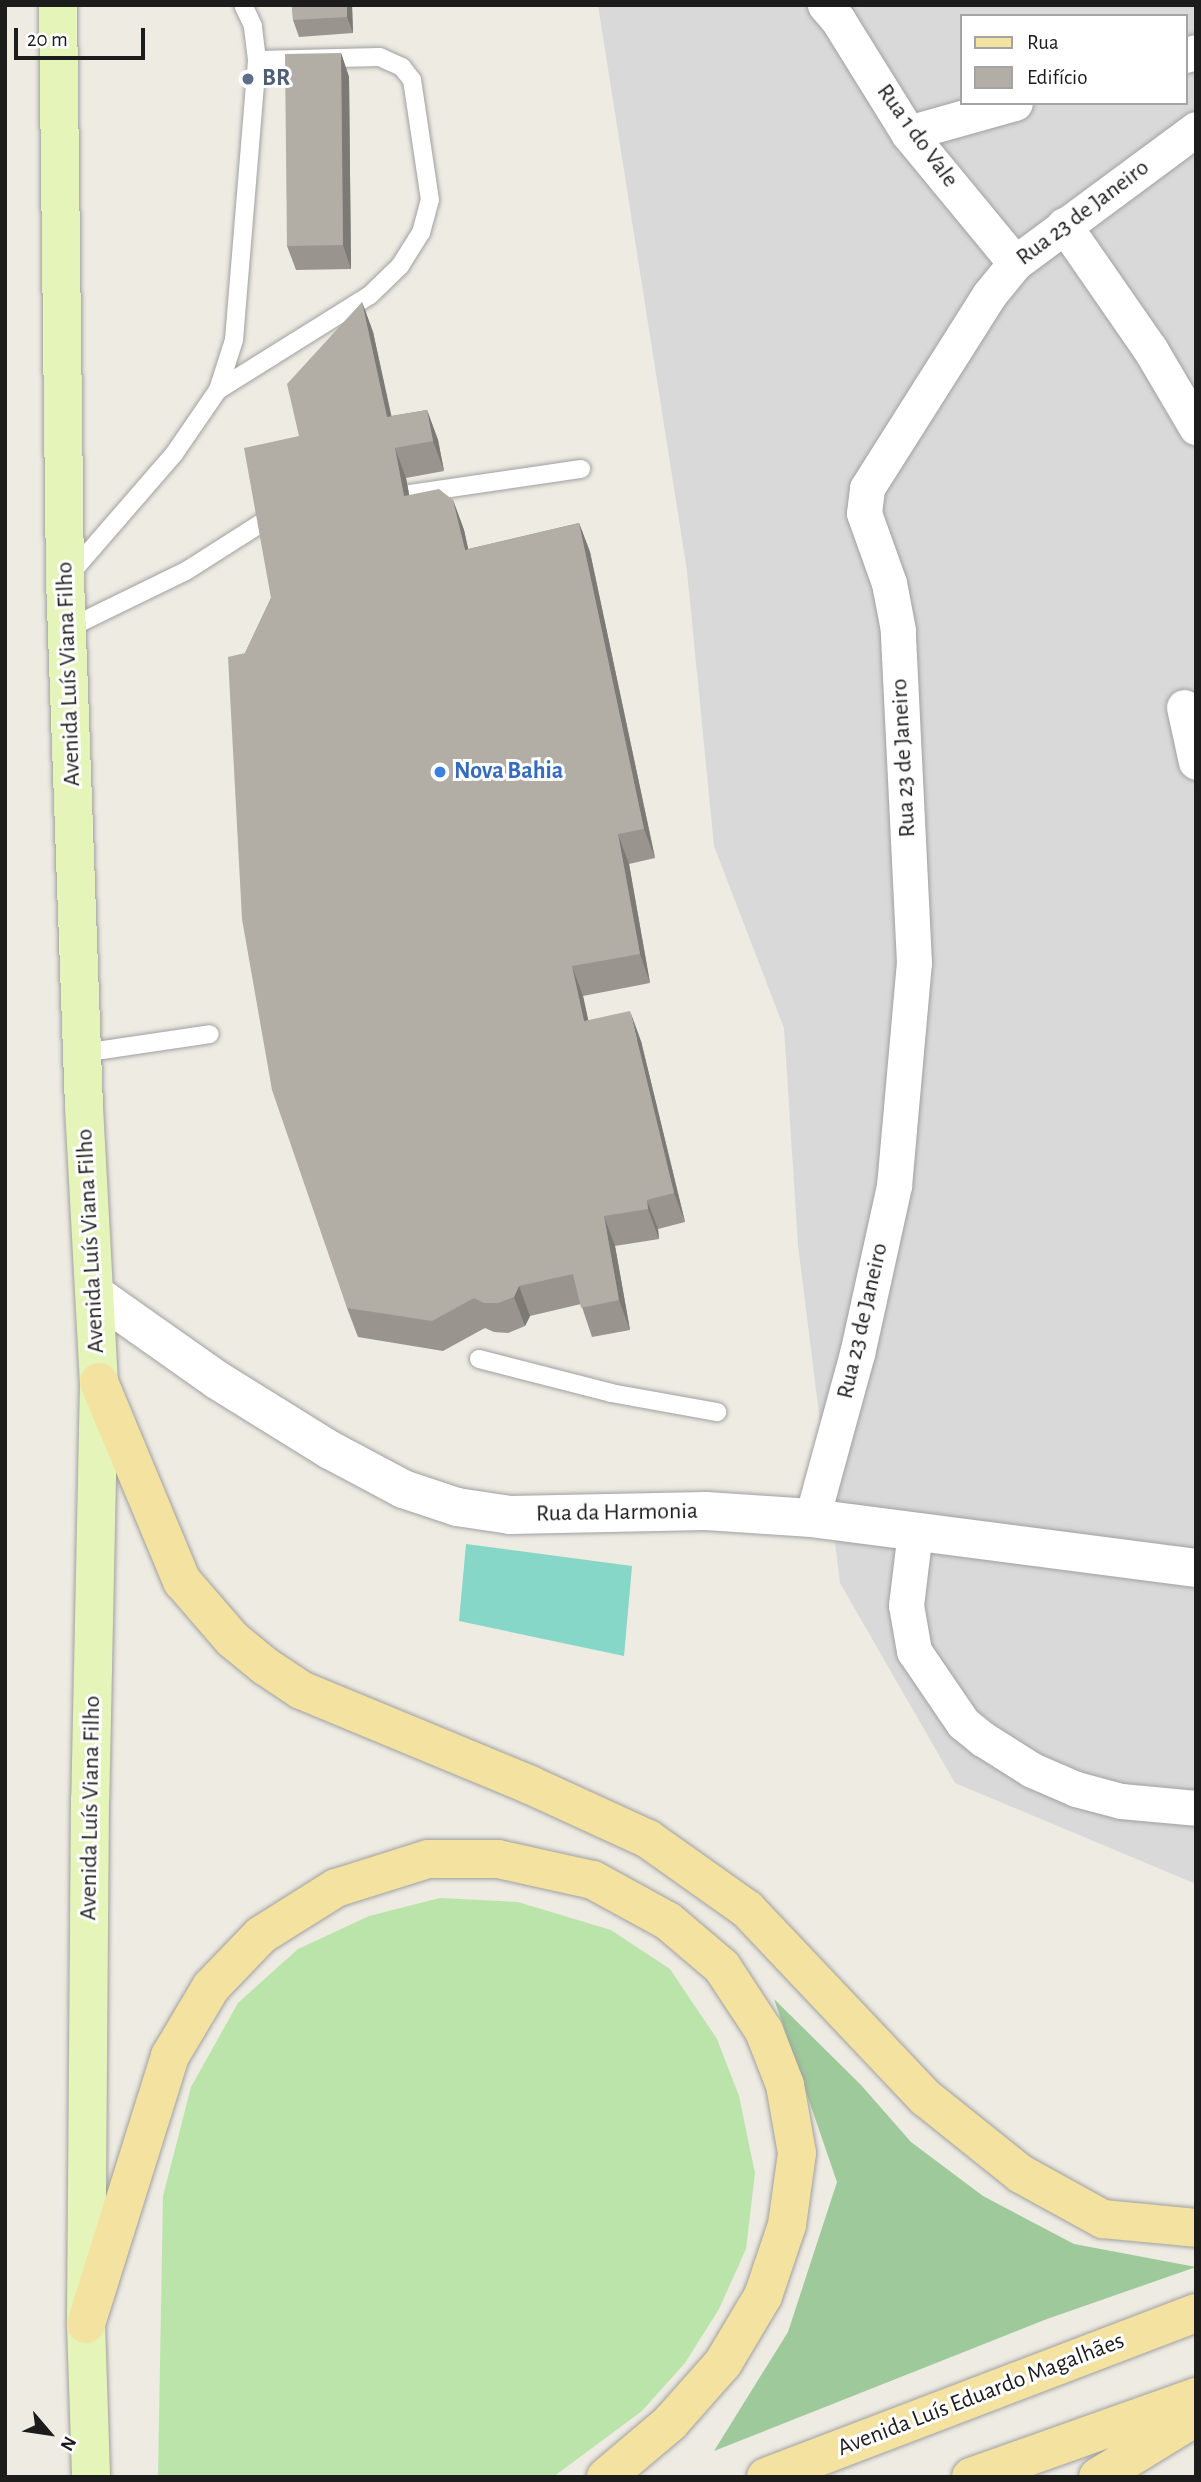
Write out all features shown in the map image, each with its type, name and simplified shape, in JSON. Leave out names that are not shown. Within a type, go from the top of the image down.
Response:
[{"type":"main road","name":"Avenida Luís Viana Filho","points":[[58,5],[65,579],[82,1053],[99,1382],[90,1799],[86,2324],[91,2477]]},
{"type":"main road","points":[[99,1382],[182,1581],[232,1639],[265,1667],[301,1690],[530,1785],[648,1839],[747,1909],[926,2098],[1021,2174],[1103,2219],[1196,2228]]},
{"type":"main road","points":[[86,2324],[170,2056],[211,1987],[261,1935],[336,1888],[428,1859],[498,1859],[593,1880],[668,1921],[722,1967],[764,2031],[785,2085],[797,2153],[788,2225],[763,2296],[723,2363],[670,2423],[606,2477]]},
{"type":"main road","name":"Avenida Luís Eduardo Magalhães","points":[[766,2477],[1196,2313]]},
{"type":"main road","points":[[971,2477],[1196,2397]]},
{"type":"main road","points":[[1098,2477],[1196,2417]]},
{"type":"street","name":"Rua 1 do Vale","points":[[825,5],[838,20],[908,133],[1014,263]]},
{"type":"street","points":[[908,133],[1008,105]]},
{"type":"street","name":"Rua 23 de Janeiro","points":[[812,1518],[857,1354],[894,1186],[914,963],[898,630],[889,583],[864,513],[867,488],[989,295],[1014,263],[1196,129]]},
{"type":"street","points":[[1064,225],[1150,349],[1196,427]]},
{"type":"street","points":[[1184,707],[1196,762]]},
{"type":"street","name":"Rua da Harmonia","points":[[95,1294],[217,1380],[330,1450],[403,1489],[457,1507],[510,1515],[706,1511],[812,1518],[1196,1568]]},
{"type":"street","points":[[915,1531],[906,1605],[914,1651],[963,1723],[1005,1754],[1076,1788],[1121,1801],[1196,1808]]},
{"type":"lane","points":[[65,579],[174,454],[218,390],[234,340],[257,60],[253,26],[243,5]]},
{"type":"lane","points":[[218,390],[370,295],[407,255],[421,233],[430,200],[412,80],[402,67],[380,57],[257,60]]},
{"type":"lane","points":[[409,494],[581,469]]},
{"type":"lane","points":[[67,629],[186,571],[263,522]]},
{"type":"lane","points":[[82,1053],[210,1034]]},
{"type":"lane","points":[[479,1359],[611,1393],[717,1412]]},
{"type":"shaded area","points":[[598,5],[1196,5],[1196,1884],[955,1783],[840,1583],[798,1245],[784,1028],[714,846],[687,571]]},
{"type":"shaded area","points":[[466,1544],[632,1566],[624,1656],[459,1621]]},
{"type":"green space","points":[[440,1898],[518,1902],[611,1930],[670,1969],[717,2039],[739,2096],[755,2173],[746,2249],[719,2309],[685,2363],[642,2411],[553,2477],[158,2477],[163,2196],[191,2087],[238,2003],[298,1949],[369,1916]]},
{"type":"green space","points":[[774,1999],[861,2085],[911,2142],[983,2196],[1074,2244],[1196,2267],[1047,2319],[714,2451],[788,2332],[837,2182]]},
{"type":"building","points":[[292,5],[347,5],[347,17],[293,20]]},
{"type":"building","points":[[341,53],[343,245],[287,246],[285,54]]},
{"type":"building","name":"Nova Bahia","points":[[362,302],[387,417],[427,410],[433,441],[395,448],[404,496],[439,489],[453,500],[465,550],[579,523],[644,829],[618,834],[640,954],[572,966],[584,1021],[630,1011],[674,1193],[647,1200],[648,1209],[604,1216],[619,1300],[581,1308],[573,1274],[519,1286],[514,1297],[498,1303],[484,1303],[474,1298],[432,1321],[347,1308],[272,1090],[242,919],[228,657],[245,653],[271,598],[244,448],[299,436],[287,384]]},
{"type":"place","name":"BR","points":[[248,79]]},
{"type":"place","name":"Nova Bahia","points":[[440,772]]}]
